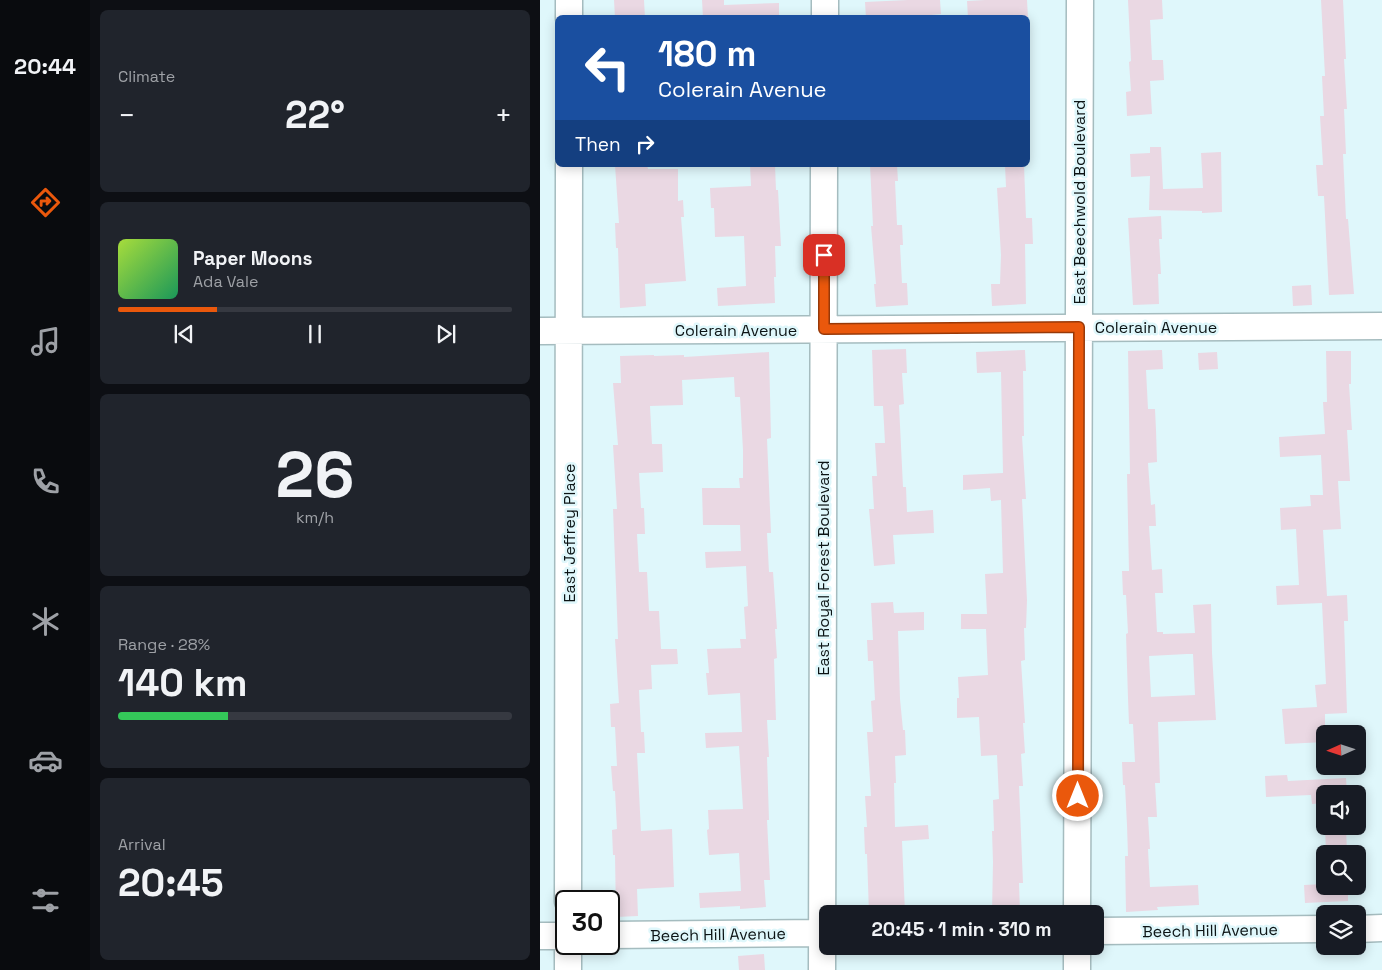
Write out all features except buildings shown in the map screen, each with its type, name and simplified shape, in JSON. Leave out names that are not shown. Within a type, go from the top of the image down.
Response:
[{"type":"street","points":[[569,0],[569,15]]},
{"type":"street","points":[[825,0],[825,15]]},
{"type":"street","name":"East Beechwold Boulevard","points":[[1077,905],[1080,0]]},
{"type":"street","name":"East Jeffrey Place","points":[[568,890],[569,167]]},
{"type":"street","name":"East Royal Forest Boulevard","points":[[824,167],[825,905]]},
{"type":"street","name":"Colerain Avenue","points":[[540,331],[1382,326]]},
{"type":"street","points":[[1366,929],[1382,928]]},
{"type":"street","name":"Beech Hill Avenue","points":[[1104,931],[1316,929]]},
{"type":"street","name":"Beech Hill Avenue","points":[[620,935],[819,933]]},
{"type":"street","points":[[540,936],[555,936]]},
{"type":"street","points":[[568,955],[568,970]]},
{"type":"street","name":"East Royal Forest Boulevard","points":[[822,970],[823,955]]},
{"type":"street","points":[[1077,955],[1077,970]]},
{"type":"route","points":[[824,255],[824,329],[1079,327],[1078,796]]}]
